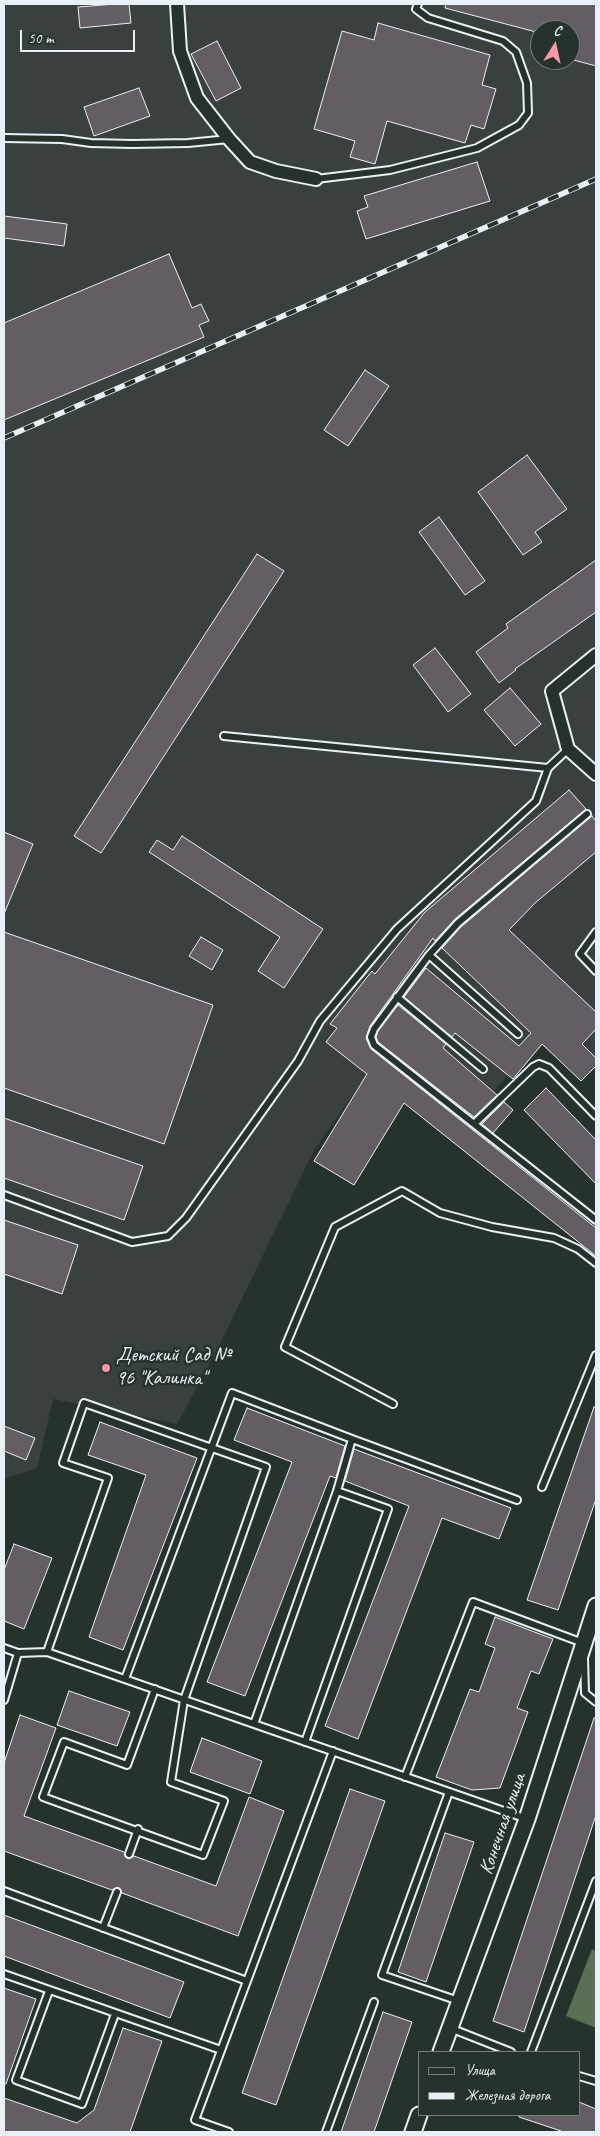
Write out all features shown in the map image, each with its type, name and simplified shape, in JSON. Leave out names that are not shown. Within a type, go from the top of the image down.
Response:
[{"type":"street","points":[[177,4],[180,51],[197,98],[229,139],[250,162],[276,171],[316,179]]},
{"type":"street","points":[[596,655],[552,691],[568,749],[596,774]]},
{"type":"street","name":"Конечная улица","points":[[441,2051],[527,1819],[596,1606]]},
{"type":"street","points":[[413,2132],[419,2116]]},
{"type":"lane","points":[[316,179],[390,170],[477,148],[519,125],[528,113],[527,83],[516,52],[503,41],[428,18],[416,9],[418,4]]},
{"type":"lane","points":[[4,138],[62,139],[91,143],[132,144],[188,143],[229,139]]},
{"type":"lane","points":[[224,736],[548,768]]},
{"type":"lane","points":[[4,1195],[132,1242],[168,1236],[186,1218],[292,1069],[320,1021],[397,929],[536,801],[548,768],[568,749]]},
{"type":"lane","points":[[587,814],[458,923],[429,955],[374,1029],[371,1037],[374,1045],[596,1220]]},
{"type":"lane","points":[[596,932],[580,954],[596,971]]},
{"type":"lane","points":[[429,955],[518,1034]]},
{"type":"lane","points":[[397,997],[483,1069]]},
{"type":"lane","points":[[474,1124],[533,1067],[540,1064],[549,1068],[596,1116]]},
{"type":"lane","points":[[393,1404],[285,1348],[336,1227],[402,1191],[440,1213],[492,1227],[554,1238],[578,1249],[596,1263]]},
{"type":"lane","points":[[542,1487],[596,1355]]},
{"type":"lane","points":[[125,1679],[232,1393],[517,1500]]},
{"type":"lane","points":[[47,1652],[108,1478],[63,1463],[84,1403],[266,1467],[184,1700],[171,1782],[224,1801],[203,1855],[43,1797],[64,1742],[127,1765],[155,1689]]},
{"type":"lane","points":[[254,1724],[337,1491],[352,1439]]},
{"type":"lane","points":[[305,1742],[388,1509],[337,1491]]},
{"type":"lane","points":[[405,1777],[473,1602],[583,1643],[585,1693],[596,1702]]},
{"type":"lane","points":[[4,1648],[18,1654],[47,1652],[527,1819]]},
{"type":"lane","points":[[4,1700],[18,1654]]},
{"type":"lane","points":[[229,2132],[195,2120],[333,1751]]},
{"type":"lane","points":[[449,1792],[382,1976],[460,2001]]},
{"type":"lane","points":[[129,1854],[138,1830]]},
{"type":"lane","points":[[531,2051],[596,1880]]},
{"type":"lane","points":[[4,1891],[247,1981]]},
{"type":"lane","points":[[103,1928],[117,1892]]},
{"type":"lane","points":[[4,1974],[221,2050]]},
{"type":"lane","points":[[49,1991],[16,2080],[82,2104],[114,2014]]},
{"type":"lane","points":[[326,2132],[374,2002]]},
{"type":"lane","points":[[450,2028],[508,2051]]},
{"type":"lane","points":[[580,2076],[596,2082]]},
{"type":"shaded area","points":[[4,4],[596,4],[596,1066],[581,1081],[543,1045],[513,1079],[508,1075],[493,1092],[513,1110],[487,1141],[596,1228],[596,1256],[367,1074],[313,1152],[219,1346],[177,1424],[53,1399],[37,1468],[4,1479]]},
{"type":"green space","points":[[592,1949],[596,1951],[596,2028],[566,2016]]},
{"type":"building","points":[[129,4],[131,23],[80,28],[78,7]]},
{"type":"building","points":[[446,4],[596,4],[596,66],[580,62],[580,20],[530,20],[530,30],[445,8]]},
{"type":"building","points":[[378,23],[490,55],[482,85],[496,89],[484,129],[471,125],[465,143],[387,121],[375,164],[350,157],[355,141],[314,129],[342,31],[374,40]]},
{"type":"building","points":[[217,41],[241,88],[216,101],[191,54]]},
{"type":"building","points":[[139,88],[150,116],[94,136],[84,107]]},
{"type":"building","points":[[477,162],[490,201],[366,239],[357,211],[368,207],[364,196]]},
{"type":"building","points":[[4,216],[67,224],[64,246],[4,238]]},
{"type":"building","points":[[169,254],[192,308],[201,304],[209,321],[199,325],[204,337],[4,420],[4,323]]},
{"type":"building","points":[[365,370],[389,386],[348,446],[324,430]]},
{"type":"building","points":[[527,455],[567,509],[535,532],[542,542],[523,555],[478,492]]},
{"type":"building","points":[[439,517],[485,581],[465,595],[419,532]]},
{"type":"building","points":[[257,554],[284,571],[101,853],[74,836]]},
{"type":"building","points":[[596,560],[596,612],[515,669],[499,683],[476,652],[508,628],[506,624]]},
{"type":"building","points":[[435,648],[471,694],[448,712],[413,665]]},
{"type":"building","points":[[510,688],[541,724],[515,746],[484,710]]},
{"type":"building","points":[[569,790],[586,809],[455,919],[435,941],[433,938],[370,1026],[366,1038],[371,1049],[596,1228],[596,1256],[404,1103],[354,1185],[314,1161],[367,1074],[326,1042],[337,1028],[330,1024],[372,971],[375,974],[425,912]]},
{"type":"building","points":[[592,816],[596,821],[596,852],[535,903],[509,930],[596,1012],[596,1029],[582,1044],[596,1058],[596,1066],[581,1081],[542,1044],[513,1079],[455,1033],[452,1037],[404,997],[426,968],[519,1046],[531,1033],[442,948],[461,927]]},
{"type":"building","points":[[4,832],[33,844],[4,914]]},
{"type":"building","points":[[182,836],[323,929],[284,988],[258,971],[280,937],[149,852],[157,840],[173,850]]},
{"type":"building","points":[[4,932],[213,1005],[164,1144],[4,1088]]},
{"type":"building","points":[[201,937],[223,950],[212,970],[189,956]]},
{"type":"building","points":[[398,1005],[446,1044],[443,1048],[497,1095],[474,1117],[378,1042],[376,1037],[378,1031]]},
{"type":"building","points":[[546,1088],[596,1140],[596,1184],[524,1110]]},
{"type":"building","points":[[504,1102],[513,1110],[493,1133],[482,1124]]},
{"type":"building","points":[[4,1118],[143,1166],[124,1220],[4,1178]]},
{"type":"building","points":[[4,1220],[78,1245],[62,1294],[4,1274]]},
{"type":"building","points":[[594,1407],[596,1407],[596,1499],[558,1610],[527,1600]]},
{"type":"building","points":[[247,1408],[345,1446],[336,1478],[330,1476],[245,1696],[207,1682],[292,1462],[234,1440]]},
{"type":"building","points":[[100,1422],[197,1458],[123,1650],[89,1637],[146,1475],[88,1455]]},
{"type":"building","points":[[4,1426],[35,1438],[26,1460],[4,1451]]},
{"type":"building","points":[[354,1449],[511,1508],[499,1539],[442,1518],[358,1739],[325,1726],[409,1506],[345,1481]]},
{"type":"building","points":[[14,1544],[52,1558],[24,1629],[4,1621],[4,1570]]},
{"type":"building","points":[[495,1617],[553,1639],[539,1674],[531,1671],[517,1708],[528,1712],[500,1788],[472,1790],[436,1777],[470,1689],[479,1692],[495,1648],[485,1644]]},
{"type":"building","points":[[69,1691],[130,1712],[117,1746],[57,1725]]},
{"type":"building","points":[[20,1715],[56,1728],[24,1816],[124,1852],[128,1859],[134,1856],[216,1886],[249,1797],[284,1811],[238,1936],[122,1893],[118,1887],[112,1890],[4,1851],[4,1763]]},
{"type":"building","points":[[594,1718],[596,1718],[596,1815],[524,2032],[493,2021]]},
{"type":"building","points":[[202,1738],[262,1761],[250,1794],[190,1772]]},
{"type":"building","points":[[350,1789],[385,1801],[276,2105],[242,2093]]},
{"type":"building","points":[[445,1833],[474,1842],[426,1982],[398,1972]]},
{"type":"building","points":[[4,1915],[184,1982],[170,2018],[4,1956]]},
{"type":"building","points":[[4,1988],[36,1999],[6,2084],[4,2084]]},
{"type":"building","points":[[383,2012],[412,2022],[374,2132],[341,2132]]},
{"type":"building","points":[[123,2028],[162,2041],[130,2132],[4,2132],[4,2098],[77,2123],[94,2110]]},
{"type":"building","points":[[580,2102],[596,2109],[596,2132],[564,2132],[519,2117],[580,2116]]},
{"type":"railway","points":[[4,438],[596,179]]},
{"type":"place","name":"Детский Сад № 96 \"Калинка\"","points":[[106,1368]]}]
